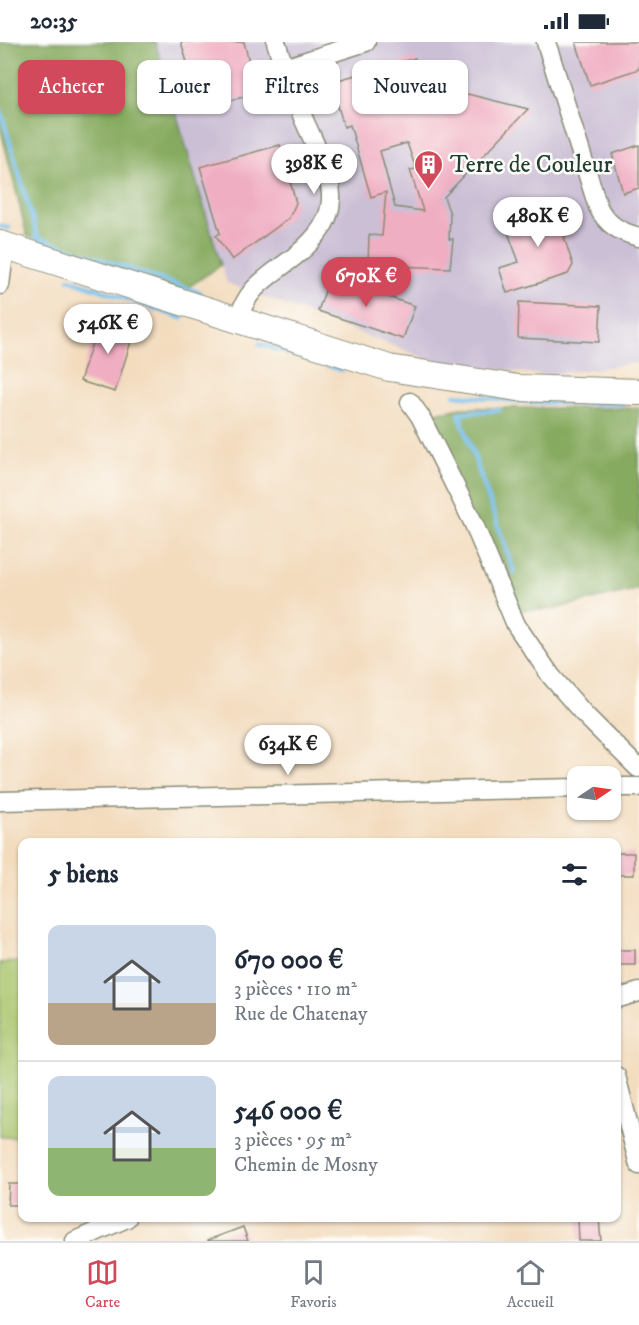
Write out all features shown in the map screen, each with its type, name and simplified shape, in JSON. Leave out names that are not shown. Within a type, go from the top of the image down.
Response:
[{"type":"street","points":[[276,42],[282,60]]},
{"type":"street","points":[[309,60],[366,42]]},
{"type":"street","points":[[546,42],[598,207],[603,216],[617,229],[639,237]]},
{"type":"street","points":[[238,320],[246,296],[316,238],[330,209],[332,190],[330,181],[303,114]]},
{"type":"street","points":[[0,285],[2,245],[389,368],[471,382],[560,390],[639,392]]},
{"type":"street","points":[[560,390],[639,375]]},
{"type":"street","points":[[410,402],[420,416],[473,522],[516,625],[551,676],[638,768]]},
{"type":"street","points":[[621,788],[639,787]]},
{"type":"street","points":[[0,801],[567,788]]},
{"type":"street","points":[[621,997],[639,992]]},
{"type":"street","points":[[621,1095],[639,1165]]},
{"type":"street","points":[[75,1241],[118,1222]]},
{"type":"shaded area","points":[[155,42],[639,42],[639,363],[545,375],[436,362],[227,283],[177,114],[231,114],[231,60],[160,60]]},
{"type":"green space","points":[[0,42],[155,42],[160,60],[137,60],[137,114],[176,114],[221,265],[180,293],[27,236],[0,126]]},
{"type":"green space","points":[[461,408],[639,408],[639,589],[554,609],[509,611],[420,416]]},
{"type":"green space","points":[[18,962],[18,1137],[0,1137],[0,963]]},
{"type":"building","points":[[181,42],[244,42],[249,60],[243,60],[243,97],[231,100],[231,60],[186,60]]},
{"type":"building","points":[[576,42],[639,42],[639,69],[590,85]]},
{"type":"building","points":[[352,76],[352,114],[468,114],[468,94],[528,109],[444,197],[450,214],[449,239],[453,239],[450,268],[368,265],[369,235],[382,236],[386,192],[371,197],[350,125],[344,127],[340,113],[340,79]],"holes":[[[407,143],[416,169],[410,170],[423,211],[395,207],[380,151]]]},
{"type":"building","points":[[280,145],[296,203],[289,218],[232,260],[216,236],[220,233],[200,167]]},
{"type":"building","points":[[639,145],[639,188],[623,193],[612,154]]},
{"type":"building","points":[[561,202],[572,234],[564,237],[573,265],[568,274],[507,293],[499,268],[519,262],[504,222]]},
{"type":"building","points":[[330,277],[415,306],[403,339],[318,311]]},
{"type":"building","points":[[519,302],[601,306],[599,342],[518,338]]},
{"type":"building","points":[[100,318],[135,329],[115,392],[80,381]]},
{"type":"building","points":[[621,853],[634,853],[634,875],[621,875]]},
{"type":"building","points":[[621,950],[635,950],[635,965],[621,965]]},
{"type":"building","points":[[9,1184],[18,1184],[18,1205],[8,1205]]},
{"type":"building","points":[[578,1222],[599,1222],[601,1241],[579,1241]]},
{"type":"building","points":[[243,1227],[248,1241],[208,1241],[208,1240]]},
{"type":"waterway","points":[[0,109],[38,238]]},
{"type":"waterway","points":[[0,226],[9,228]]},
{"type":"waterway","points":[[35,237],[201,293]]},
{"type":"waterway","points":[[69,279],[182,318]]},
{"type":"waterway","points":[[260,344],[342,370]]},
{"type":"waterway","points":[[455,395],[531,402],[623,404]]},
{"type":"waterway","points":[[500,410],[459,413],[514,572]]},
{"type":"place","name":"Terre de Couleur","points":[[429,190]]}]
